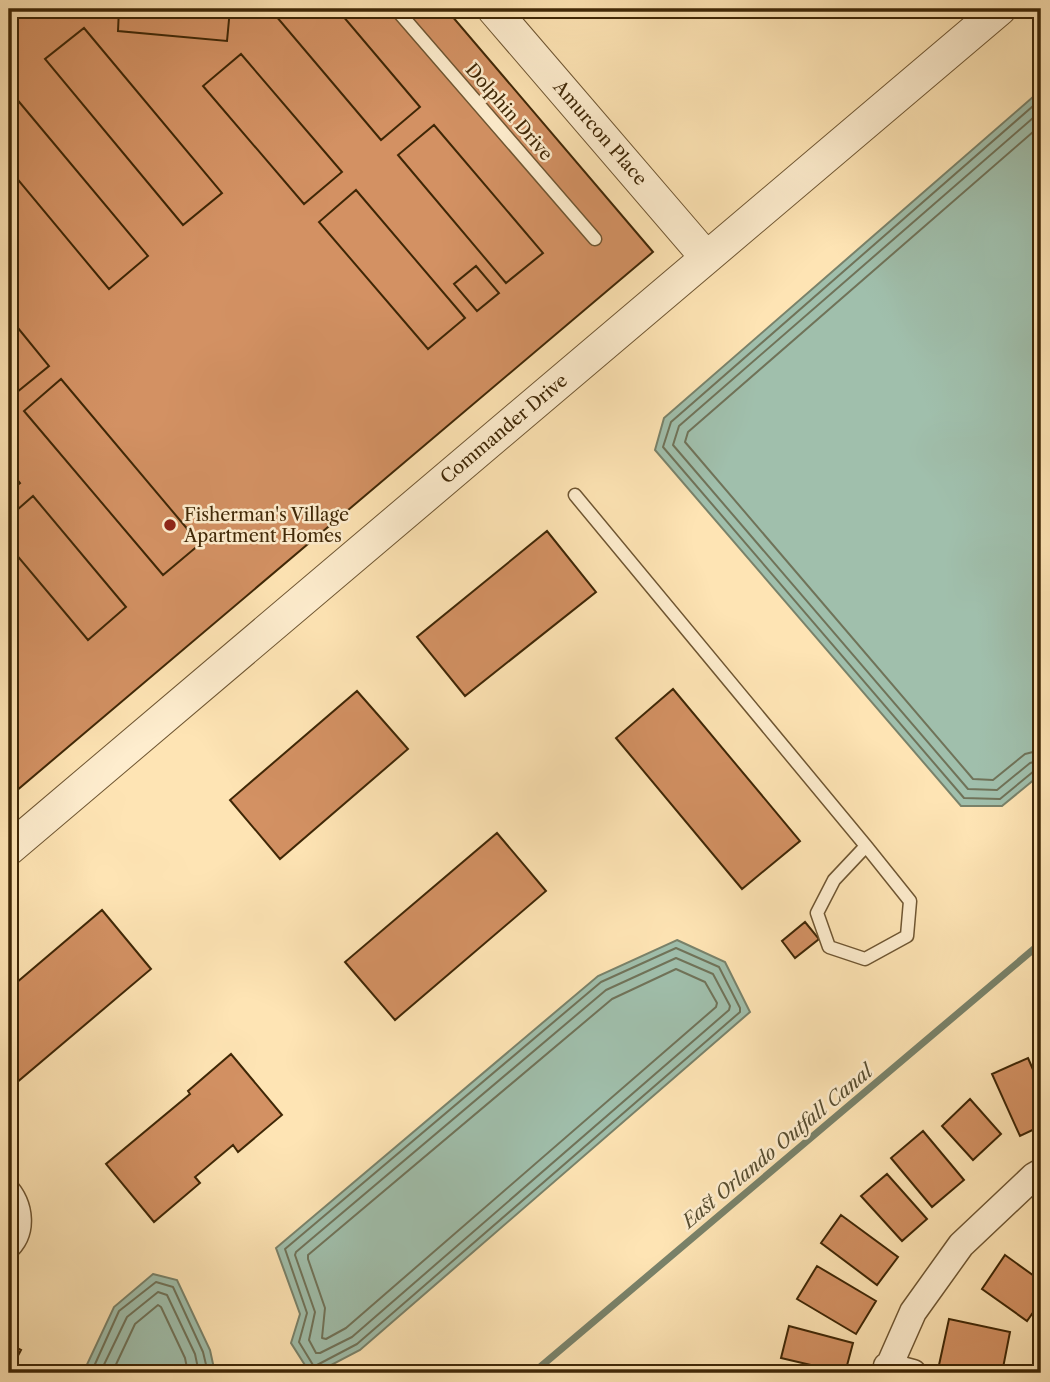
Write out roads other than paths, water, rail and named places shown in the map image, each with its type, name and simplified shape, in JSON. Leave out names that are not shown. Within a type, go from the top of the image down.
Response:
[{"type":"street","name":"Amurcon Place","points":[[493,9],[706,257]]},
{"type":"street","name":"Commander Drive","points":[[9,849],[1000,9]]},
{"type":"street","points":[[913,1373],[886,1369],[914,1312],[961,1245],[1041,1172]]},
{"type":"lane","name":"Dolphin Drive","points":[[396,9],[595,239]]},
{"type":"lane","points":[[575,495],[866,845],[910,901],[907,936],[866,959],[829,947],[817,913],[834,880],[866,845]]},
{"type":"lane","points":[[9,1183],[23,1204],[25,1220],[22,1236],[9,1254]]},
{"type":"water","points":[[1041,90],[1041,774],[1002,806],[961,806],[655,450],[664,418]]},
{"type":"water","points":[[677,940],[725,962],[750,1012],[360,1350],[316,1373],[310,1373],[291,1343],[300,1314],[276,1248],[598,976]]},
{"type":"water","points":[[153,1274],[177,1280],[210,1350],[215,1373],[83,1373],[114,1307]]},
{"type":"waterway","name":"East Orlando Outfall Canal","points":[[533,1373],[1041,943]]},
{"type":"place","name":"Fisherman's Village Apartment Homes","points":[[170,525]]}]
